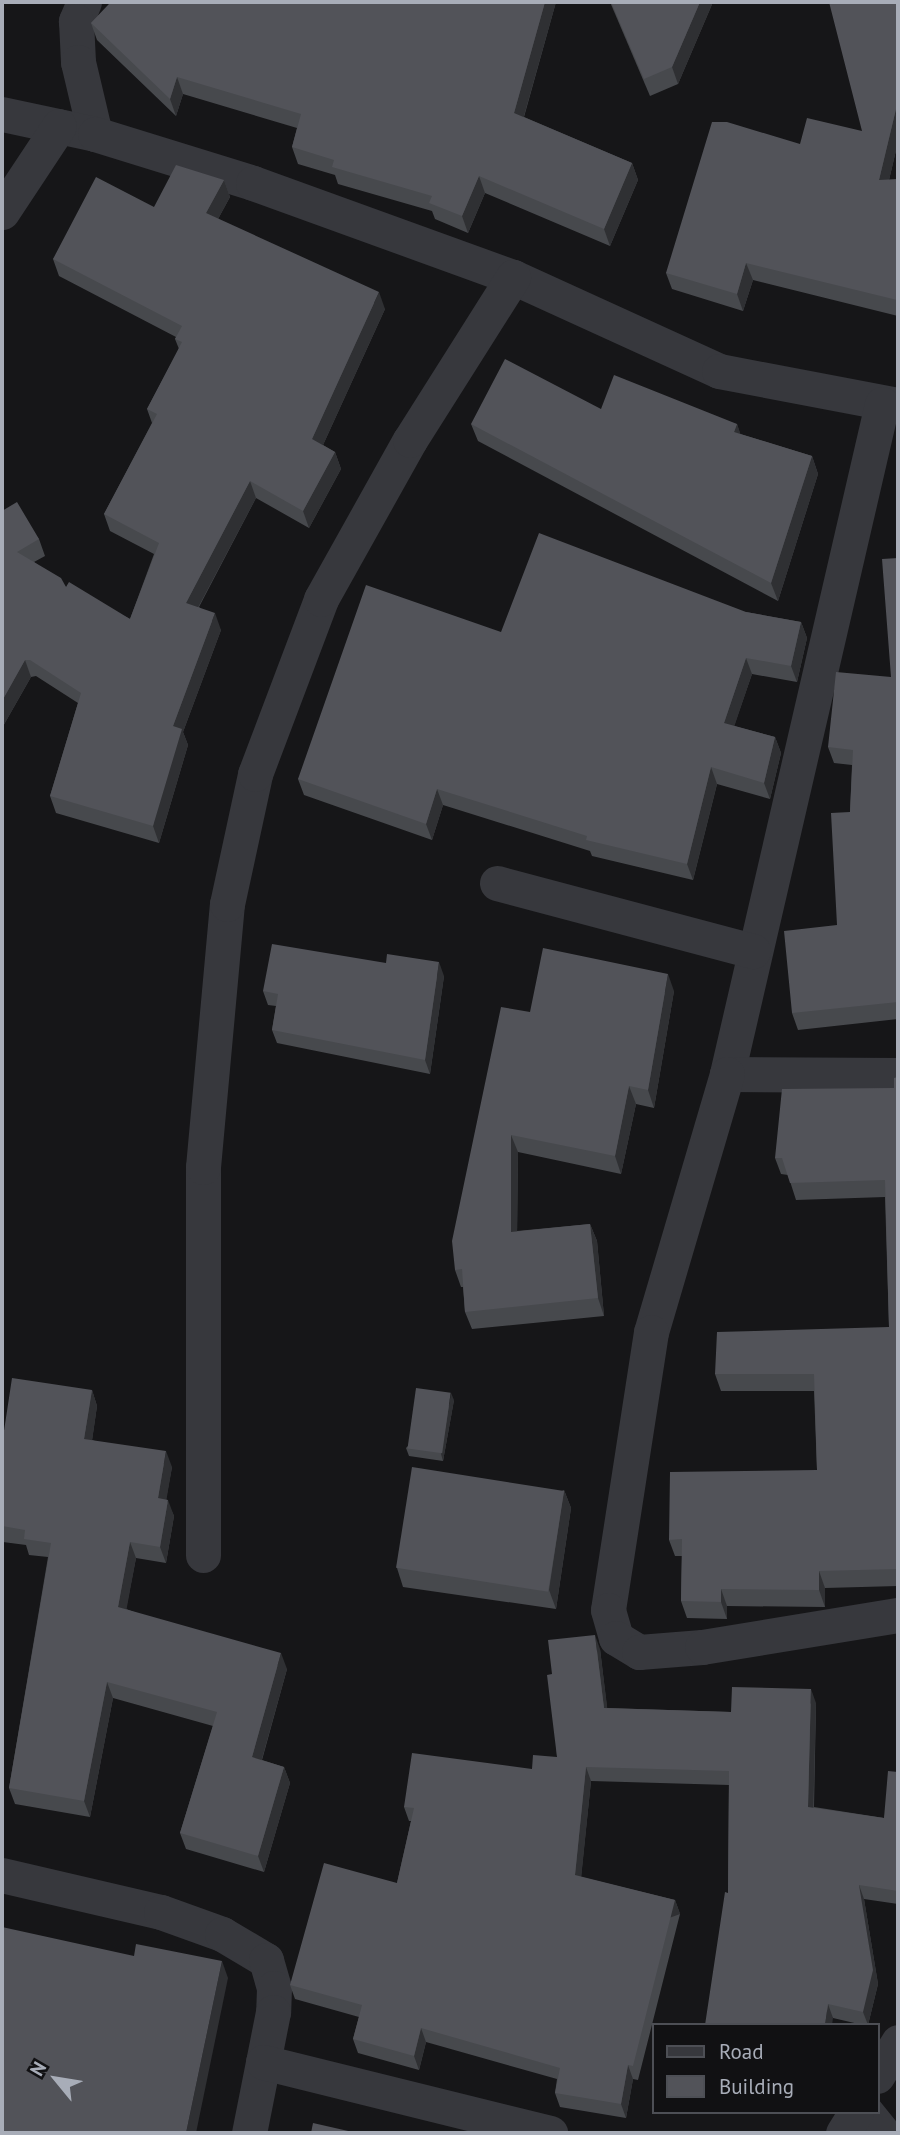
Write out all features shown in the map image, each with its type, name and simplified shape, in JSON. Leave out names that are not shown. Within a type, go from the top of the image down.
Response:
[{"type":"street","points":[[84,2],[76,22],[78,62],[95,134]]},
{"type":"street","points":[[2,114],[95,134],[253,183],[513,277],[719,371],[890,405],[753,951],[727,1074],[650,1332],[608,1610],[616,1639],[639,1652],[690,1648],[898,1615]]},
{"type":"street","points":[[3,210],[59,126]]},
{"type":"street","points":[[203,1555],[203,1167],[227,904],[247,811],[256,774],[321,599],[410,440],[513,277]]},
{"type":"street","points":[[497,883],[753,951]]},
{"type":"street","points":[[727,1074],[898,1076]]},
{"type":"street","points":[[2,1875],[161,1912],[222,1934],[266,1961],[274,1987],[249,2133]]},
{"type":"street","points":[[879,2074],[898,2042]]},
{"type":"street","points":[[263,2062],[550,2133]]},
{"type":"street","points":[[843,2133],[855,2114]]},
{"type":"street","points":[[868,2114],[883,2133]]},
{"type":"building","points":[[111,2],[545,2],[514,113],[632,163],[604,229],[479,176],[462,216],[429,203],[432,196],[332,167],[334,160],[292,147],[301,114],[177,77],[170,99],[91,23]]},
{"type":"building","points":[[611,2],[700,2],[672,67],[644,79]]},
{"type":"building","points":[[829,2],[898,2],[898,108],[879,180],[898,179],[898,314],[897,300],[746,263],[737,294],[666,273],[712,122],[727,122],[800,144],[807,118],[862,131]]},
{"type":"building","points":[[176,165],[224,180],[206,213],[379,292],[312,439],[335,452],[303,511],[250,481],[186,603],[215,613],[173,726],[182,729],[153,826],[50,796],[81,693],[30,660],[25,660],[2,701],[2,511],[17,502],[39,539],[17,552],[61,578],[66,587],[69,582],[130,619],[159,543],[104,514],[157,414],[147,409],[182,342],[175,339],[182,326],[53,259],[96,177],[154,207]]},
{"type":"building","points":[[505,359],[601,409],[614,375],[737,424],[734,432],[812,456],[771,583],[471,424]]},
{"type":"building","points":[[539,533],[746,612],[801,622],[791,666],[746,658],[724,723],[775,737],[764,783],[711,767],[687,864],[586,840],[587,836],[437,789],[426,824],[298,779],[366,585],[501,632]]},
{"type":"building","points":[[898,558],[898,1002],[792,1013],[784,931],[837,925],[831,813],[850,812],[853,750],[828,747],[836,672],[891,677],[882,559]]},
{"type":"building","points":[[272,944],[386,963],[387,954],[439,962],[425,1060],[272,1030],[278,994],[263,991]]},
{"type":"building","points":[[543,948],[668,974],[648,1090],[629,1086],[615,1156],[511,1135],[511,1232],[590,1224],[598,1298],[465,1312],[462,1269],[455,1270],[452,1241],[501,1007],[530,1012]]},
{"type":"building","points":[[898,1077],[898,1569],[819,1571],[819,1590],[721,1589],[721,1602],[681,1601],[682,1539],[669,1540],[670,1472],[817,1470],[814,1374],[715,1374],[717,1332],[889,1327],[885,1180],[790,1183],[782,1158],[775,1158],[782,1089],[894,1088],[894,1078]]},
{"type":"building","points":[[12,1378],[92,1390],[84,1439],[166,1451],[158,1498],[168,1500],[160,1547],[130,1542],[118,1607],[281,1653],[252,1757],[284,1767],[258,1856],[180,1833],[217,1712],[107,1682],[84,1801],[9,1788],[51,1543],[24,1539],[25,1530],[2,1526],[2,1444]]},
{"type":"building","points":[[416,1388],[451,1393],[442,1453],[408,1448]]},
{"type":"building","points":[[412,1467],[564,1491],[548,1592],[396,1568]]},
{"type":"building","points":[[595,1635],[604,1708],[731,1712],[732,1687],[811,1689],[808,1807],[884,1818],[888,1771],[898,1772],[898,1891],[859,1885],[873,1970],[863,2012],[828,2004],[825,2023],[705,2023],[725,1892],[728,1893],[729,1771],[586,1767],[575,1875],[675,1900],[633,2066],[628,2065],[621,2104],[555,2093],[560,2068],[421,2028],[414,2056],[353,2039],[362,2005],[290,1985],[324,1863],[397,1883],[414,1808],[404,1807],[412,1753],[532,1769],[533,1755],[557,1757],[547,1675],[552,1674],[548,1640]]},
{"type":"building","points":[[2,1927],[134,1956],[136,1944],[222,1961],[186,2133],[2,2133]]},
{"type":"building","points":[[313,2123],[357,2133],[311,2133]]}]
